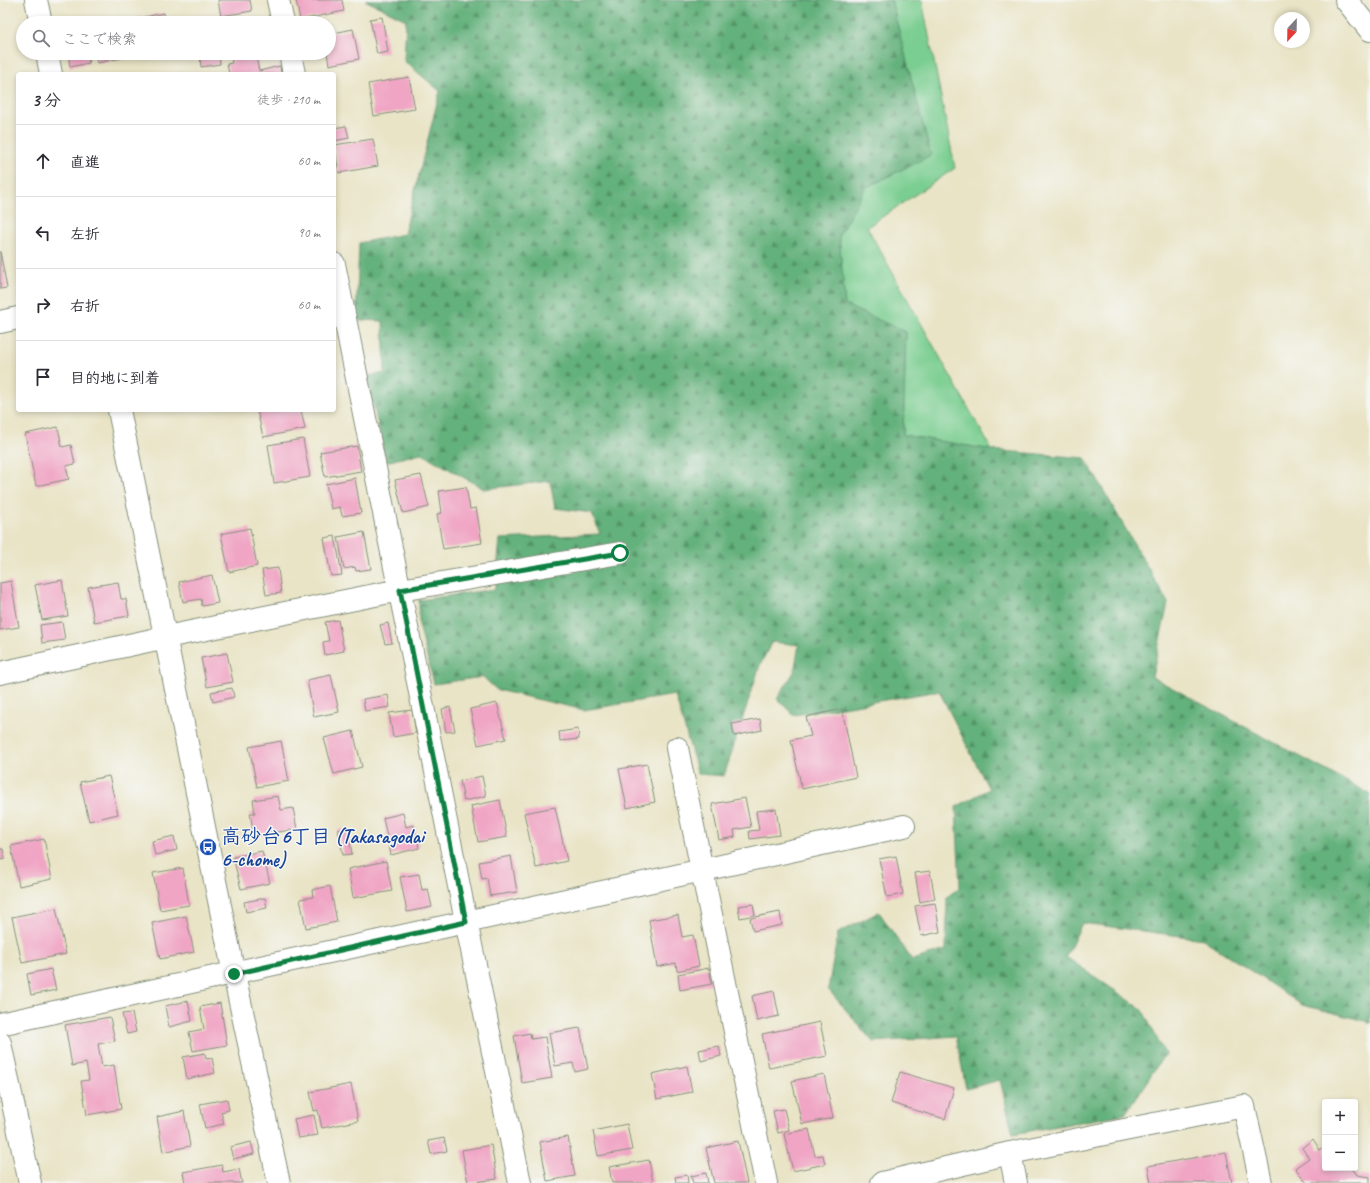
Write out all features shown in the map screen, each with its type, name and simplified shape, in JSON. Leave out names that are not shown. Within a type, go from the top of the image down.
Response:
[{"type":"street","points":[[36,0],[39,16]]},
{"type":"street","points":[[278,0],[281,16]]},
{"type":"street","points":[[1346,0],[1370,30]]},
{"type":"street","points":[[48,60],[51,72]]},
{"type":"street","points":[[291,60],[294,72]]},
{"type":"street","points":[[336,274],[520,1183]]},
{"type":"street","points":[[0,322],[16,318]]},
{"type":"street","points":[[119,412],[234,974],[279,1183]]},
{"type":"street","points":[[0,673],[166,637],[400,590],[620,553]]},
{"type":"street","points":[[677,748],[766,1183]]},
{"type":"street","points":[[0,1024],[234,974],[904,826]]},
{"type":"street","points":[[0,1043],[30,1183]]},
{"type":"street","points":[[882,1183],[1010,1153],[1244,1106],[1261,1183]]},
{"type":"street","points":[[1010,1153],[1016,1183]]},
{"type":"green space","points":[[365,0],[891,0],[931,155],[865,188],[839,235],[845,305],[906,332],[903,435],[992,450],[1085,458],[1168,603],[1152,677],[1370,794],[1370,1022],[1302,1005],[1203,939],[1082,923],[1066,957],[1142,1009],[1165,1054],[1125,1114],[1013,1134],[1000,1080],[966,1089],[956,1036],[873,1042],[828,989],[838,933],[879,912],[912,960],[946,950],[947,897],[960,887],[956,807],[989,789],[939,691],[794,715],[777,699],[794,672],[799,645],[772,642],[760,665],[724,776],[698,774],[675,695],[584,710],[497,690],[483,677],[434,684],[419,625],[419,600],[495,589],[500,539],[600,534],[592,513],[555,508],[550,481],[484,489],[421,453],[386,462],[367,376],[385,373],[383,321],[356,320],[359,243],[404,234],[440,91],[404,61],[406,20]]},
{"type":"green space","points":[[891,0],[922,0],[955,168],[867,227],[992,450],[903,435],[906,332],[845,306],[839,235],[865,188],[930,155]]},
{"type":"building","points":[[218,0],[250,0],[252,11],[221,16]]},
{"type":"building","points":[[296,0],[342,0],[344,11],[320,16],[299,16]]},
{"type":"building","points":[[164,13],[165,16],[149,16]]},
{"type":"building","points":[[382,17],[388,52],[377,54],[370,19]]},
{"type":"building","points":[[353,29],[359,59],[329,65],[328,60],[336,60],[336,33]]},
{"type":"building","points":[[69,60],[88,60],[89,63],[70,67]]},
{"type":"building","points":[[96,60],[112,60],[97,63]]},
{"type":"building","points":[[200,60],[220,60],[220,64],[201,67]]},
{"type":"building","points":[[231,60],[257,60],[259,71],[280,66],[281,72],[229,72],[227,64],[232,63]]},
{"type":"building","points":[[409,77],[415,109],[374,116],[368,84]]},
{"type":"building","points":[[346,126],[349,138],[336,141],[336,128]]},
{"type":"building","points":[[373,139],[378,166],[339,173],[336,156],[336,145]]},
{"type":"building","points":[[0,251],[7,288],[0,289]]},
{"type":"building","points":[[257,412],[301,412],[305,429],[263,437]]},
{"type":"building","points":[[58,427],[62,447],[71,445],[75,464],[66,466],[69,479],[36,486],[25,434]]},
{"type":"building","points":[[303,439],[310,477],[274,483],[268,445]]},
{"type":"building","points":[[357,446],[361,471],[325,477],[320,452]]},
{"type":"building","points":[[421,475],[429,507],[403,513],[395,480]]},
{"type":"building","points":[[355,478],[361,513],[342,516],[340,507],[331,509],[326,484]]},
{"type":"building","points":[[466,487],[470,509],[476,508],[482,543],[443,549],[437,514],[442,513],[439,491]]},
{"type":"building","points":[[250,528],[257,566],[229,572],[221,534]]},
{"type":"building","points":[[364,532],[371,569],[356,571],[355,567],[344,569],[338,537]]},
{"type":"building","points":[[335,536],[342,575],[331,576],[324,538]]},
{"type":"building","points":[[278,568],[281,593],[266,595],[262,570]]},
{"type":"building","points":[[212,575],[218,603],[202,606],[201,599],[183,602],[179,582]]},
{"type":"building","points":[[62,580],[68,616],[42,620],[35,585]]},
{"type":"building","points":[[11,581],[19,627],[0,630],[0,583]]},
{"type":"building","points":[[118,582],[121,599],[126,599],[129,616],[94,622],[88,587]]},
{"type":"building","points":[[338,620],[344,651],[325,655],[323,642],[329,641],[325,622]]},
{"type":"building","points":[[62,622],[65,640],[42,643],[40,625]]},
{"type":"building","points":[[388,623],[392,643],[385,644],[380,625]]},
{"type":"building","points":[[227,653],[233,682],[207,687],[201,658]]},
{"type":"building","points":[[331,675],[339,712],[314,717],[307,680]]},
{"type":"building","points":[[232,688],[234,697],[213,702],[211,692]]},
{"type":"building","points":[[388,695],[390,707],[365,711],[363,699]]},
{"type":"building","points":[[497,703],[506,739],[478,745],[470,709]]},
{"type":"building","points":[[450,707],[455,731],[446,732],[442,709]]},
{"type":"building","points":[[842,709],[856,777],[802,789],[791,740],[811,736],[806,717]]},
{"type":"building","points":[[412,710],[416,733],[393,737],[389,713]]},
{"type":"building","points":[[760,719],[762,730],[734,736],[732,724]]},
{"type":"building","points":[[578,729],[579,739],[560,741],[559,732]]},
{"type":"building","points":[[353,731],[362,767],[334,774],[324,738]]},
{"type":"building","points":[[281,741],[289,781],[257,787],[249,747]]},
{"type":"building","points":[[647,764],[655,802],[627,808],[619,769]]},
{"type":"building","points":[[109,776],[118,814],[89,821],[80,782]]},
{"type":"building","points":[[482,776],[486,796],[464,801],[460,781]]},
{"type":"building","points":[[278,796],[281,810],[293,808],[297,829],[254,836],[250,813],[255,813],[253,800]]},
{"type":"building","points":[[745,798],[751,827],[734,830],[735,837],[719,840],[712,804]]},
{"type":"building","points":[[500,800],[507,837],[478,842],[471,806]]},
{"type":"building","points":[[555,807],[567,861],[536,868],[524,813]]},
{"type":"building","points":[[776,809],[780,835],[750,839],[749,831],[759,830],[756,811]]},
{"type":"building","points":[[403,813],[406,827],[414,825],[419,848],[391,855],[383,818]]},
{"type":"building","points":[[348,828],[352,854],[343,855],[338,830]]},
{"type":"building","points":[[174,836],[177,850],[155,855],[152,841]]},
{"type":"building","points":[[44,839],[52,879],[19,886],[11,846]]},
{"type":"building","points":[[0,849],[3,849],[5,859],[0,860]]},
{"type":"building","points":[[262,851],[270,883],[241,889],[233,857]]},
{"type":"building","points":[[511,856],[517,892],[490,896],[487,878],[482,879],[479,862]]},
{"type":"building","points":[[896,856],[903,894],[887,897],[879,859]]},
{"type":"building","points":[[386,861],[392,891],[353,898],[348,869]]},
{"type":"building","points":[[183,868],[189,905],[160,910],[153,873]]},
{"type":"building","points":[[930,871],[935,899],[920,902],[915,873]]},
{"type":"building","points":[[419,874],[422,890],[428,889],[432,907],[407,912],[400,877]]},
{"type":"building","points":[[330,886],[337,922],[306,928],[300,899],[313,897],[312,890]]},
{"type":"building","points":[[265,898],[267,908],[246,912],[244,902]]},
{"type":"building","points":[[935,903],[940,932],[921,936],[915,906]]},
{"type":"building","points":[[753,904],[755,915],[740,918],[738,906]]},
{"type":"building","points":[[56,908],[66,954],[22,963],[12,917]]},
{"type":"building","points":[[780,912],[782,925],[753,931],[750,918]]},
{"type":"building","points":[[678,915],[682,937],[693,935],[699,966],[677,971],[676,963],[657,967],[649,920]]},
{"type":"building","points":[[186,916],[194,952],[160,959],[152,923]]},
{"type":"building","points":[[709,968],[712,984],[680,990],[678,974]]},
{"type":"building","points":[[51,969],[56,990],[31,995],[27,974]]},
{"type":"building","points":[[774,991],[779,1016],[757,1021],[752,996]]},
{"type":"building","points":[[188,1001],[192,1021],[169,1027],[165,1006]]},
{"type":"building","points":[[220,1003],[227,1045],[193,1051],[189,1032],[204,1029],[200,1007]]},
{"type":"building","points":[[132,1013],[136,1032],[127,1034],[122,1014]]},
{"type":"building","points":[[110,1017],[115,1041],[98,1044],[102,1067],[114,1065],[121,1109],[87,1115],[81,1081],[89,1080],[86,1063],[72,1066],[65,1025]]},
{"type":"building","points":[[820,1022],[827,1056],[769,1068],[762,1034]]},
{"type":"building","points":[[580,1028],[588,1069],[575,1072],[573,1063],[555,1066],[549,1033]]},
{"type":"building","points":[[530,1033],[531,1039],[545,1037],[552,1078],[522,1083],[514,1036]]},
{"type":"building","points":[[719,1046],[721,1056],[701,1061],[699,1050]]},
{"type":"building","points":[[205,1053],[206,1059],[212,1058],[215,1073],[187,1079],[183,1057]]},
{"type":"building","points":[[687,1066],[692,1092],[657,1099],[652,1074]]},
{"type":"building","points":[[900,1072],[954,1088],[945,1119],[891,1103]]},
{"type":"building","points":[[824,1074],[833,1118],[802,1124],[792,1081]]},
{"type":"building","points":[[351,1084],[358,1121],[322,1128],[318,1110],[314,1111],[310,1092]]},
{"type":"building","points":[[227,1099],[229,1110],[221,1112],[224,1124],[205,1128],[200,1104]]},
{"type":"building","points":[[784,1109],[789,1130],[778,1133],[773,1111]]},
{"type":"building","points":[[184,1111],[190,1146],[163,1152],[157,1117]]},
{"type":"building","points":[[314,1115],[318,1135],[298,1138],[294,1119]]},
{"type":"building","points":[[627,1124],[632,1150],[598,1156],[593,1131]]},
{"type":"building","points":[[809,1129],[815,1156],[823,1155],[825,1164],[793,1171],[784,1134]]},
{"type":"building","points":[[568,1137],[575,1176],[547,1181],[540,1142]]},
{"type":"building","points":[[444,1138],[447,1151],[431,1154],[428,1141]]},
{"type":"building","points":[[1313,1139],[1320,1150],[1322,1148],[1322,1171],[1354,1171],[1357,1175],[1370,1177],[1370,1183],[1307,1183],[1295,1168],[1309,1158],[1302,1148]]},
{"type":"building","points":[[738,1141],[747,1183],[714,1183],[706,1148]]},
{"type":"building","points":[[251,1142],[254,1154],[233,1159],[230,1147]]},
{"type":"building","points":[[491,1145],[497,1179],[468,1183],[462,1150]]},
{"type":"building","points":[[1226,1152],[1232,1183],[1151,1183],[1148,1166]]},
{"type":"building","points":[[649,1160],[653,1183],[612,1183],[609,1167]]},
{"type":"building","points":[[222,1165],[223,1172],[239,1169],[242,1183],[185,1183],[183,1172]]},
{"type":"building","points":[[706,1173],[708,1183],[693,1183],[691,1176]]},
{"type":"building","points":[[687,1175],[688,1183],[676,1183],[675,1177]]},
{"type":"place","name":"高砂台6丁目 (Takasagodai 6-chome)","points":[[208,847]]},
{"type":"route","points":[[234,974],[466,922],[400,590],[620,553]]}]
